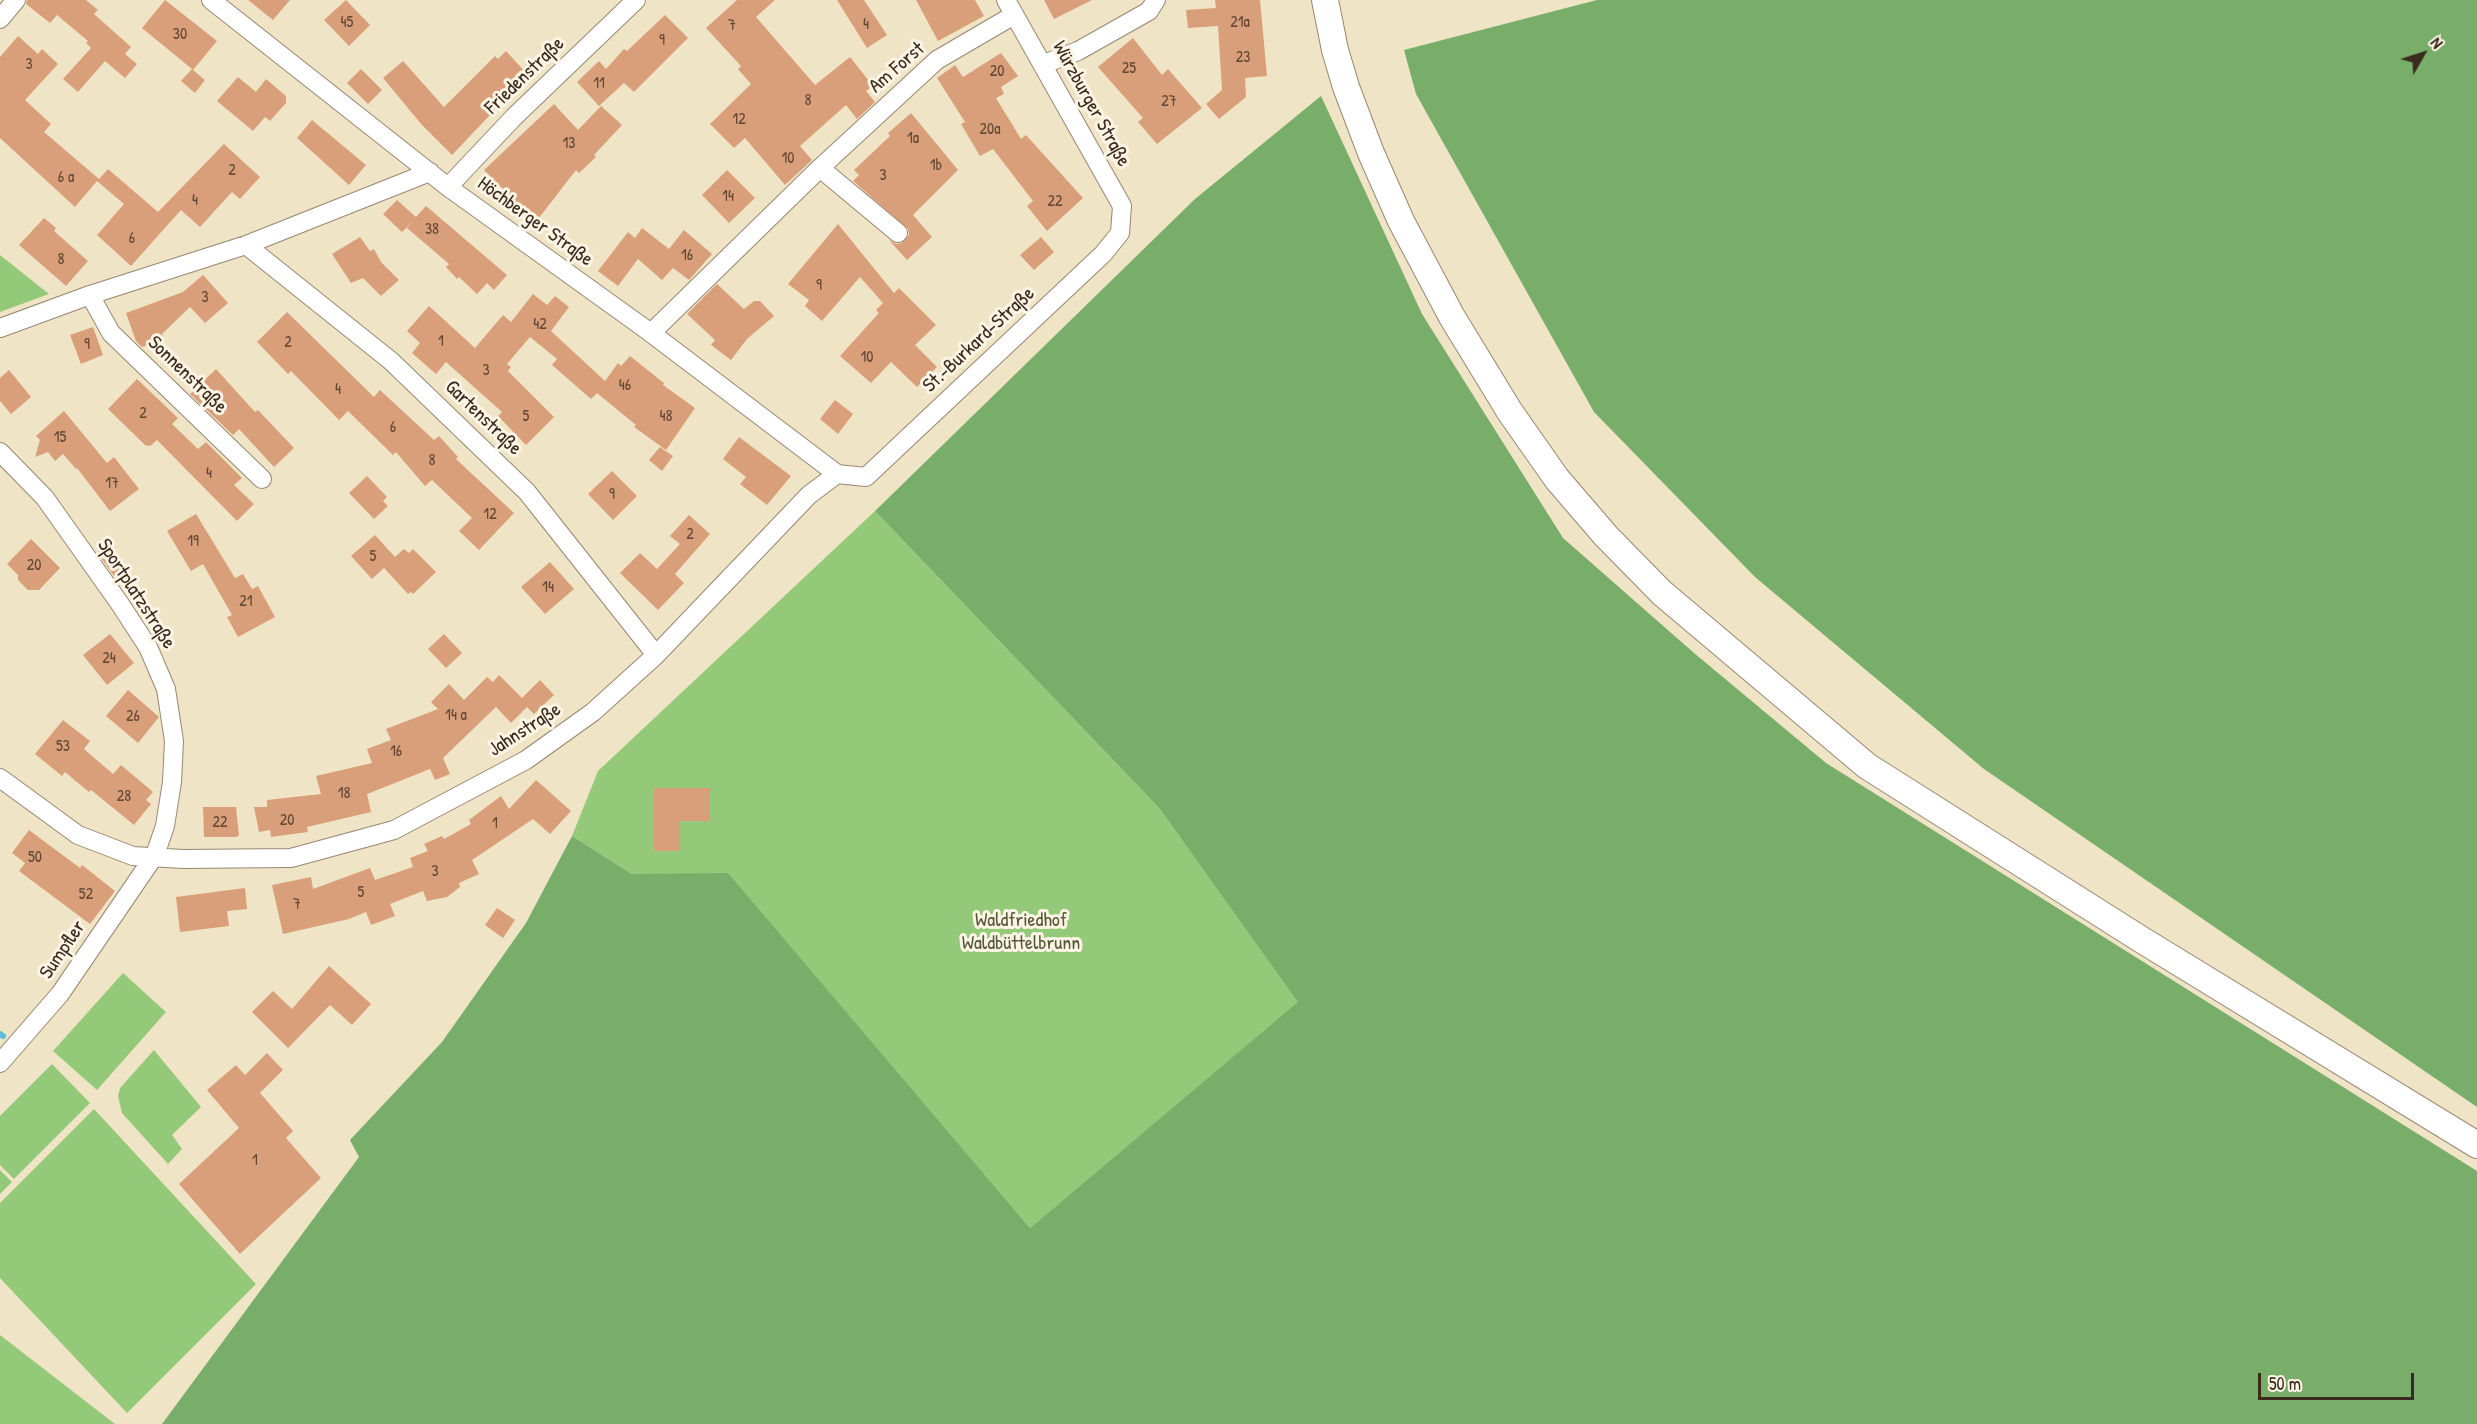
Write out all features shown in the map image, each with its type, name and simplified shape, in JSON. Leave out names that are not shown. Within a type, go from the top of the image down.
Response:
[{"type":"main road","points":[[1324,0],[1346,87],[1401,221],[1452,317],[1510,412],[1557,478],[1606,536],[1662,593],[1867,766],[2152,946],[2477,1144]]},
{"type":"street","points":[[0,19],[16,0]]},
{"type":"street","name":"Höchberger Straße","points":[[211,0],[448,187],[651,333],[837,474]]},
{"type":"street","name":"Friedenstraße","points":[[448,187],[514,117],[636,0]]},
{"type":"street","points":[[1044,64],[1078,51],[1149,10],[1156,0]]},
{"type":"street","name":"Würzburger Straße","points":[[1010,8],[1044,64],[1122,206],[1120,233]]},
{"type":"street","name":"Am Forst","points":[[651,333],[820,168],[937,60],[1010,8]]},
{"type":"street","points":[[820,168],[898,232]]},
{"type":"street","points":[[0,328],[90,295],[246,245],[430,172]]},
{"type":"street","name":"St.-Burkard-Straße","points":[[837,474],[866,477],[1103,254],[1120,233]]},
{"type":"street","name":"Gartenstraße","points":[[246,245],[391,361],[527,492],[656,655]]},
{"type":"street","name":"Sonnenstraße","points":[[90,295],[111,333],[262,478]]},
{"type":"street","name":"Sportplatzstraße","points":[[0,452],[45,498],[120,604],[148,647],[166,689],[174,741],[172,782],[165,826],[155,855]]},
{"type":"street","name":"Jahnstraße","points":[[0,778],[78,835],[133,855],[183,859],[291,858],[394,830],[526,760],[593,712],[656,655],[808,495],[837,474]]},
{"type":"street","name":"Sumpfler","points":[[0,1063],[60,994],[155,855]]},
{"type":"green space","points":[[1597,0],[2477,0],[2477,1107],[1984,769],[1755,577],[1594,412],[1416,94],[1404,50]]},
{"type":"green space","points":[[1321,96],[1422,314],[1563,538],[1694,653],[1826,763],[2477,1171],[2477,1424],[162,1424],[359,1157],[350,1140],[442,1042],[526,923],[572,836],[632,874],[728,873],[1030,1228],[1298,1002],[1160,809],[875,511],[1195,199]]},
{"type":"green space","points":[[0,255],[49,294],[0,312]]},
{"type":"green space","name":"Waldfriedhof Waldbüttelbrunn","points":[[875,511],[1160,809],[1299,1002],[1030,1228],[728,874],[632,874],[572,836],[598,771]]},
{"type":"green space","points":[[123,973],[166,1012],[97,1090],[53,1051]]},
{"type":"green space","points":[[154,1050],[201,1107],[172,1135],[182,1149],[168,1164],[122,1113],[118,1096],[120,1088]]},
{"type":"green space","points":[[52,1064],[90,1103],[14,1179],[0,1165],[0,1116]]},
{"type":"green space","points":[[94,1109],[256,1284],[127,1413],[0,1278],[0,1203]]},
{"type":"green space","points":[[0,1170],[12,1182],[0,1194]]},
{"type":"green space","points":[[0,1335],[115,1424],[0,1424]]},
{"type":"building","points":[[27,0],[86,0],[98,10],[94,14],[131,47],[125,54],[137,64],[125,78],[105,61],[78,92],[63,79],[91,48],[86,43],[88,41],[57,15],[50,23],[26,4]]},
{"type":"building","points":[[165,0],[217,41],[193,70],[205,80],[195,93],[181,81],[192,69],[142,28]]},
{"type":"building","points":[[248,0],[290,0],[273,20]]},
{"type":"building","points":[[346,0],[370,25],[349,46],[324,20]]},
{"type":"building","points":[[737,0],[775,0],[756,17],[815,85],[850,57],[873,86],[866,91],[875,102],[857,119],[846,105],[800,146],[812,160],[785,185],[745,138],[734,148],[710,124],[751,84],[738,69],[741,66],[706,28]]},
{"type":"building","points":[[837,0],[864,0],[887,35],[867,48]]},
{"type":"building","points":[[916,0],[975,0],[984,16],[938,41]]},
{"type":"building","points":[[1044,0],[1092,0],[1054,19]]},
{"type":"building","points":[[1215,0],[1260,0],[1267,76],[1245,78],[1246,97],[1219,119],[1206,104],[1222,90],[1218,26],[1188,28],[1186,10],[1216,8]]},
{"type":"building","points":[[665,15],[688,38],[634,92],[624,83],[599,106],[577,82],[599,61],[606,69],[624,49],[627,51]]},
{"type":"building","points":[[18,36],[38,54],[42,49],[58,64],[25,100],[51,124],[44,132],[99,179],[108,169],[158,212],[224,144],[260,177],[240,199],[232,192],[200,227],[181,210],[131,266],[97,235],[124,204],[97,181],[75,207],[0,138],[0,57]]},
{"type":"building","points":[[1133,38],[1162,75],[1168,69],[1202,108],[1157,144],[1138,122],[1143,118],[1098,67]]},
{"type":"building","points":[[506,51],[528,75],[452,155],[422,125],[383,78],[403,61],[444,107],[495,56],[498,59]]},
{"type":"building","points":[[1001,53],[1018,76],[1001,87],[1004,94],[996,98],[1021,139],[1026,135],[1083,198],[1047,231],[1027,206],[1033,201],[993,149],[980,156],[961,124],[965,122],[937,78],[955,65],[963,77]]},
{"type":"building","points":[[361,69],[382,90],[368,104],[347,83]]},
{"type":"building","points":[[238,77],[256,92],[266,79],[286,96],[286,103],[270,121],[265,117],[253,131],[217,101]]},
{"type":"building","points":[[554,104],[578,130],[601,106],[622,125],[594,155],[596,157],[579,173],[576,170],[535,223],[515,207],[518,204],[484,170]]},
{"type":"building","points":[[911,113],[958,170],[913,215],[932,237],[907,260],[889,240],[896,244],[902,243],[909,235],[908,229],[853,181],[859,175],[854,170],[890,136],[888,133]]},
{"type":"building","points":[[312,120],[366,165],[349,185],[297,138]]},
{"type":"building","points":[[727,170],[755,198],[729,223],[702,195]]},
{"type":"building","points":[[397,200],[416,217],[426,206],[507,275],[494,290],[487,283],[477,294],[459,277],[457,279],[446,267],[449,264],[407,228],[413,221],[402,232],[383,214]]},
{"type":"building","points":[[44,218],[56,228],[54,231],[88,261],[66,286],[19,245]]},
{"type":"building","points":[[838,224],[894,293],[899,288],[936,325],[915,345],[937,367],[917,387],[891,362],[871,383],[840,356],[879,313],[876,310],[883,303],[860,277],[822,321],[805,306],[809,300],[788,284]]},
{"type":"building","points":[[642,228],[669,249],[684,230],[712,254],[689,280],[673,268],[662,280],[638,259],[618,286],[598,271],[628,232],[635,238]]},
{"type":"building","points":[[360,237],[370,251],[374,249],[381,262],[399,280],[381,296],[363,278],[351,283],[332,254]]},
{"type":"building","points":[[1041,237],[1054,252],[1034,270],[1020,255]]},
{"type":"building","points":[[203,275],[228,303],[205,323],[190,307],[162,334],[164,340],[142,347],[136,341],[126,313],[183,292]]},
{"type":"building","points":[[717,284],[744,309],[754,301],[760,301],[774,316],[747,339],[731,360],[711,345],[715,340],[687,314]]},
{"type":"building","points":[[533,294],[547,305],[555,296],[569,307],[551,331],[605,381],[618,363],[621,366],[630,356],[664,383],[663,385],[695,408],[666,450],[634,427],[636,425],[597,393],[591,399],[552,365],[557,359],[530,337],[507,364],[511,367],[508,371],[554,417],[526,445],[498,416],[502,412],[446,362],[436,374],[412,353],[420,343],[407,331],[429,306],[475,348],[503,315],[511,322]]},
{"type":"building","points":[[287,312],[374,397],[380,390],[434,440],[439,436],[458,457],[456,459],[514,513],[479,550],[459,531],[472,518],[432,480],[425,486],[396,452],[393,455],[348,411],[339,420],[291,371],[288,374],[257,342]]},
{"type":"building","points":[[93,327],[103,355],[81,364],[70,335]]},
{"type":"building","points":[[216,369],[255,412],[258,410],[294,448],[274,467],[239,429],[233,435],[190,394]]},
{"type":"building","points":[[9,370],[31,397],[11,414],[0,401],[0,378]]},
{"type":"building","points":[[137,379],[178,418],[172,424],[198,449],[206,442],[242,478],[234,485],[254,504],[237,521],[157,440],[150,446],[145,445],[108,409]]},
{"type":"building","points":[[835,400],[853,414],[838,434],[820,419]]},
{"type":"building","points":[[64,411],[107,463],[114,457],[139,489],[110,511],[77,468],[63,454],[55,461],[48,452],[35,457],[40,440],[36,436]]},
{"type":"building","points":[[739,437],[791,476],[767,505],[740,484],[746,477],[723,459]]},
{"type":"building","points":[[660,447],[673,456],[662,471],[649,460]]},
{"type":"building","points":[[612,471],[637,496],[613,520],[588,494]]},
{"type":"building","points":[[367,476],[387,497],[383,501],[388,506],[374,519],[349,493]]},
{"type":"building","points":[[196,514],[235,578],[243,574],[252,589],[258,586],[275,617],[238,637],[227,617],[232,615],[203,564],[191,571],[167,531]]},
{"type":"building","points":[[689,515],[710,534],[675,574],[684,583],[658,610],[620,573],[640,553],[657,569],[680,544],[670,536]]},
{"type":"building","points":[[375,535],[395,557],[404,549],[409,553],[413,549],[436,572],[413,594],[411,592],[408,594],[384,568],[372,579],[351,556]]},
{"type":"building","points":[[31,539],[60,568],[39,590],[28,590],[7,564]]},
{"type":"building","points":[[109,543],[126,567],[114,576],[97,552]]},
{"type":"building","points":[[550,562],[574,589],[545,614],[521,587]]},
{"type":"building","points":[[110,634],[134,663],[107,685],[83,655]]},
{"type":"building","points":[[444,634],[462,653],[446,668],[428,649]]},
{"type":"building","points":[[499,675],[522,698],[540,680],[554,695],[534,714],[527,707],[511,723],[496,707],[443,758],[450,774],[435,780],[430,769],[367,794],[371,812],[307,827],[308,832],[271,837],[270,830],[259,832],[254,807],[267,807],[267,800],[321,794],[316,776],[372,763],[367,749],[391,740],[386,729],[438,709],[431,702],[449,684],[464,700],[487,677],[493,682]]},
{"type":"building","points":[[128,690],[159,717],[138,743],[106,716]]},
{"type":"building","points":[[63,720],[90,741],[84,749],[113,774],[121,765],[153,792],[146,800],[151,804],[134,825],[91,790],[89,792],[65,772],[62,776],[35,754]]},
{"type":"building","points":[[536,780],[571,811],[550,834],[533,819],[472,860],[479,874],[459,883],[460,887],[447,897],[427,901],[423,891],[390,904],[395,916],[371,925],[366,912],[349,919],[283,934],[272,885],[311,877],[313,889],[370,868],[375,880],[413,867],[410,858],[428,851],[424,844],[442,836],[444,839],[471,824],[469,820],[501,796],[509,809]]},
{"type":"building","points":[[654,788],[710,788],[710,821],[680,821],[680,851],[654,851]]},
{"type":"building","points":[[203,807],[236,807],[239,835],[236,837],[204,837]]},
{"type":"building","points":[[29,830],[80,868],[82,865],[115,891],[90,924],[19,871],[25,863],[12,853]]},
{"type":"building","points":[[245,888],[247,909],[227,911],[229,926],[180,932],[176,897]]},
{"type":"building","points":[[497,908],[515,920],[503,938],[485,925]]},
{"type":"building","points":[[329,966],[371,1004],[352,1025],[330,1005],[288,1048],[252,1012],[273,991],[292,1009]]},
{"type":"building","points":[[267,1053],[283,1070],[260,1093],[293,1131],[286,1138],[321,1178],[240,1254],[179,1184],[239,1128],[207,1090],[236,1065],[245,1075]]}]
